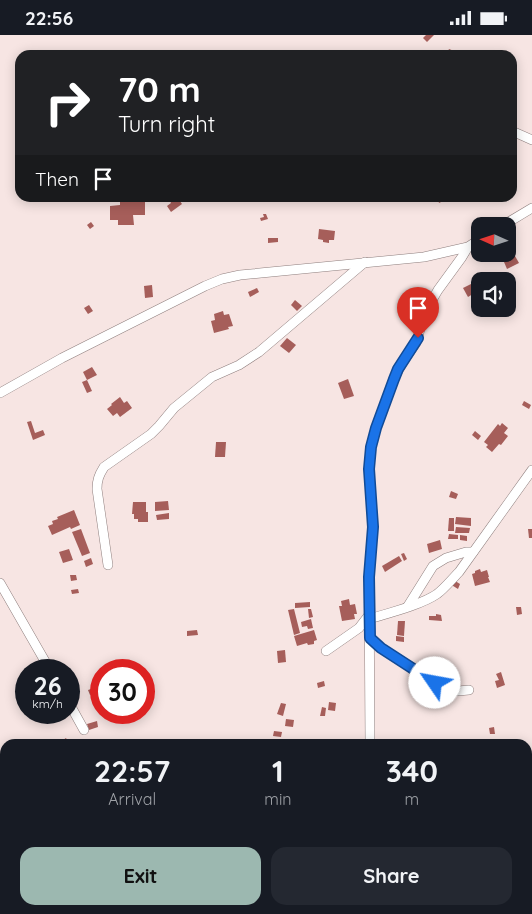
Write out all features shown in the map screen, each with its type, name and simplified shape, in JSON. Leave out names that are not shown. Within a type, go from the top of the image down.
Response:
[{"type":"street","points":[[517,133],[532,140]]},
{"type":"street","points":[[516,218],[532,208]]},
{"type":"street","points":[[0,393],[62,358],[204,286],[222,279],[240,275],[424,257],[471,245]]},
{"type":"street","points":[[370,739],[369,577],[373,527],[369,469],[371,447],[398,369],[416,343],[425,312],[468,247]]},
{"type":"street","points":[[108,565],[97,489],[97,481],[104,467],[151,434],[174,408],[212,377],[239,365],[259,352],[365,262]]},
{"type":"street","points":[[326,651],[359,628],[369,617],[424,601],[447,585],[459,572],[532,470]]},
{"type":"street","points":[[408,606],[433,566],[446,558],[466,552],[473,552]]},
{"type":"street","points":[[0,583],[44,659]]},
{"type":"street","points":[[370,638],[381,648],[447,690],[469,690]]},
{"type":"street","points":[[80,723],[84,730]]},
{"type":"building","points":[[426,35],[434,35],[427,42],[423,38]]},
{"type":"building","points":[[120,202],[145,202],[145,215],[133,215],[134,225],[118,225],[118,220],[110,220],[110,206],[120,205]]},
{"type":"building","points":[[181,202],[182,204],[171,212],[167,206],[171,203]]},
{"type":"building","points":[[263,214],[266,214],[268,219],[261,221],[260,218],[264,217]]},
{"type":"building","points":[[91,222],[94,226],[90,229],[87,225]]},
{"type":"building","points":[[319,229],[335,231],[334,240],[329,240],[329,243],[318,239]]},
{"type":"building","points":[[268,238],[278,238],[278,242],[268,243]]},
{"type":"building","points":[[516,258],[519,263],[507,269],[504,263],[516,263]]},
{"type":"building","points":[[471,284],[471,295],[468,297],[463,288]]},
{"type":"building","points":[[152,285],[153,297],[145,298],[144,286]]},
{"type":"building","points":[[257,288],[259,292],[250,297],[248,292]]},
{"type":"building","points":[[295,300],[302,306],[297,311],[291,305]]},
{"type":"building","points":[[89,305],[93,311],[88,314],[84,308]]},
{"type":"building","points":[[223,311],[224,315],[229,314],[233,326],[214,333],[211,321],[215,320],[214,314]]},
{"type":"building","points":[[287,338],[296,345],[289,353],[280,346]]},
{"type":"building","points":[[92,367],[97,375],[87,380],[83,372]]},
{"type":"building","points":[[348,379],[354,396],[344,399],[338,383]]},
{"type":"building","points":[[87,380],[92,391],[87,393],[82,382]]},
{"type":"building","points":[[120,397],[124,403],[127,401],[132,408],[120,417],[117,413],[113,416],[107,409]]},
{"type":"building","points":[[524,401],[531,405],[529,409],[522,405]]},
{"type":"building","points":[[31,421],[35,433],[43,430],[45,435],[33,440],[27,422]]},
{"type":"building","points":[[502,423],[508,428],[504,433],[508,436],[492,452],[486,447],[488,445],[484,442],[498,424],[500,426]]},
{"type":"building","points":[[475,431],[481,436],[478,440],[472,435]]},
{"type":"building","points":[[216,442],[226,442],[225,457],[215,457]]},
{"type":"building","points":[[451,491],[458,494],[456,499],[449,497]]},
{"type":"building","points":[[168,501],[169,510],[155,511],[155,502]]},
{"type":"building","points":[[133,502],[146,502],[148,522],[138,522],[138,519],[134,519],[134,514],[132,514]]},
{"type":"building","points":[[74,510],[80,525],[52,535],[48,526],[53,524],[52,521]]},
{"type":"building","points":[[169,513],[169,519],[157,520],[156,515]]},
{"type":"building","points":[[456,517],[471,518],[471,526],[455,524]]},
{"type":"building","points":[[449,518],[454,518],[454,531],[448,531]]},
{"type":"building","points":[[456,527],[470,528],[469,533],[455,533]]},
{"type":"building","points":[[81,529],[90,553],[82,556],[72,532]]},
{"type":"building","points":[[528,529],[532,529],[532,538],[529,538]]},
{"type":"building","points":[[449,534],[458,535],[458,539],[448,539]]},
{"type":"building","points":[[460,535],[467,536],[467,541],[460,540]]},
{"type":"building","points":[[440,540],[442,549],[429,553],[427,544]]},
{"type":"building","points":[[69,549],[73,560],[63,563],[59,552]]},
{"type":"building","points":[[404,553],[407,559],[404,561],[401,554]]},
{"type":"building","points":[[399,556],[402,561],[385,572],[382,566]]},
{"type":"building","points":[[91,558],[93,564],[86,567],[84,561]]},
{"type":"building","points":[[480,569],[481,572],[487,570],[490,582],[475,586],[472,574]]},
{"type":"building","points":[[70,575],[76,575],[77,580],[71,581]]},
{"type":"building","points":[[452,579],[460,584],[458,589],[450,584]]},
{"type":"building","points":[[78,589],[79,593],[72,594],[71,590]]},
{"type":"building","points":[[349,599],[350,605],[355,604],[357,614],[354,614],[355,619],[342,621],[339,606],[342,606],[341,601]]},
{"type":"building","points":[[310,602],[310,607],[295,608],[295,603]]},
{"type":"building","points":[[516,607],[521,607],[522,614],[517,615]]},
{"type":"building","points":[[294,609],[300,633],[294,635],[288,610]]},
{"type":"building","points":[[308,609],[311,609],[313,617],[309,618]]},
{"type":"building","points":[[436,614],[441,615],[442,621],[429,620],[429,616],[436,616]]},
{"type":"building","points":[[311,619],[313,628],[302,627],[301,622]]},
{"type":"building","points":[[398,621],[405,621],[404,636],[397,635]]},
{"type":"building","points":[[197,630],[198,635],[187,636],[187,631]]},
{"type":"building","points":[[314,630],[317,640],[314,641],[314,644],[308,645],[307,643],[297,646],[294,636]]},
{"type":"building","points":[[396,636],[404,637],[404,642],[396,641]]},
{"type":"building","points":[[285,650],[286,662],[278,663],[277,651]]},
{"type":"building","points":[[501,672],[505,685],[497,688],[495,681],[499,680],[496,674]]},
{"type":"building","points":[[324,681],[325,686],[318,688],[317,683]]},
{"type":"building","points":[[329,702],[336,703],[335,711],[328,710]]},
{"type":"building","points":[[281,703],[286,704],[283,716],[277,714]]},
{"type":"building","points":[[322,707],[326,708],[325,716],[320,716]]},
{"type":"building","points":[[286,719],[294,720],[293,727],[285,726]]},
{"type":"building","points":[[87,724],[98,724],[98,727],[89,730]]},
{"type":"building","points":[[494,727],[495,734],[490,734],[489,728]]},
{"type":"building","points":[[274,731],[282,732],[281,737],[273,736]]},
{"type":"route","points":[[418,338],[398,369],[371,447],[369,469],[373,527],[369,577],[370,638],[381,648],[435,683]]}]
